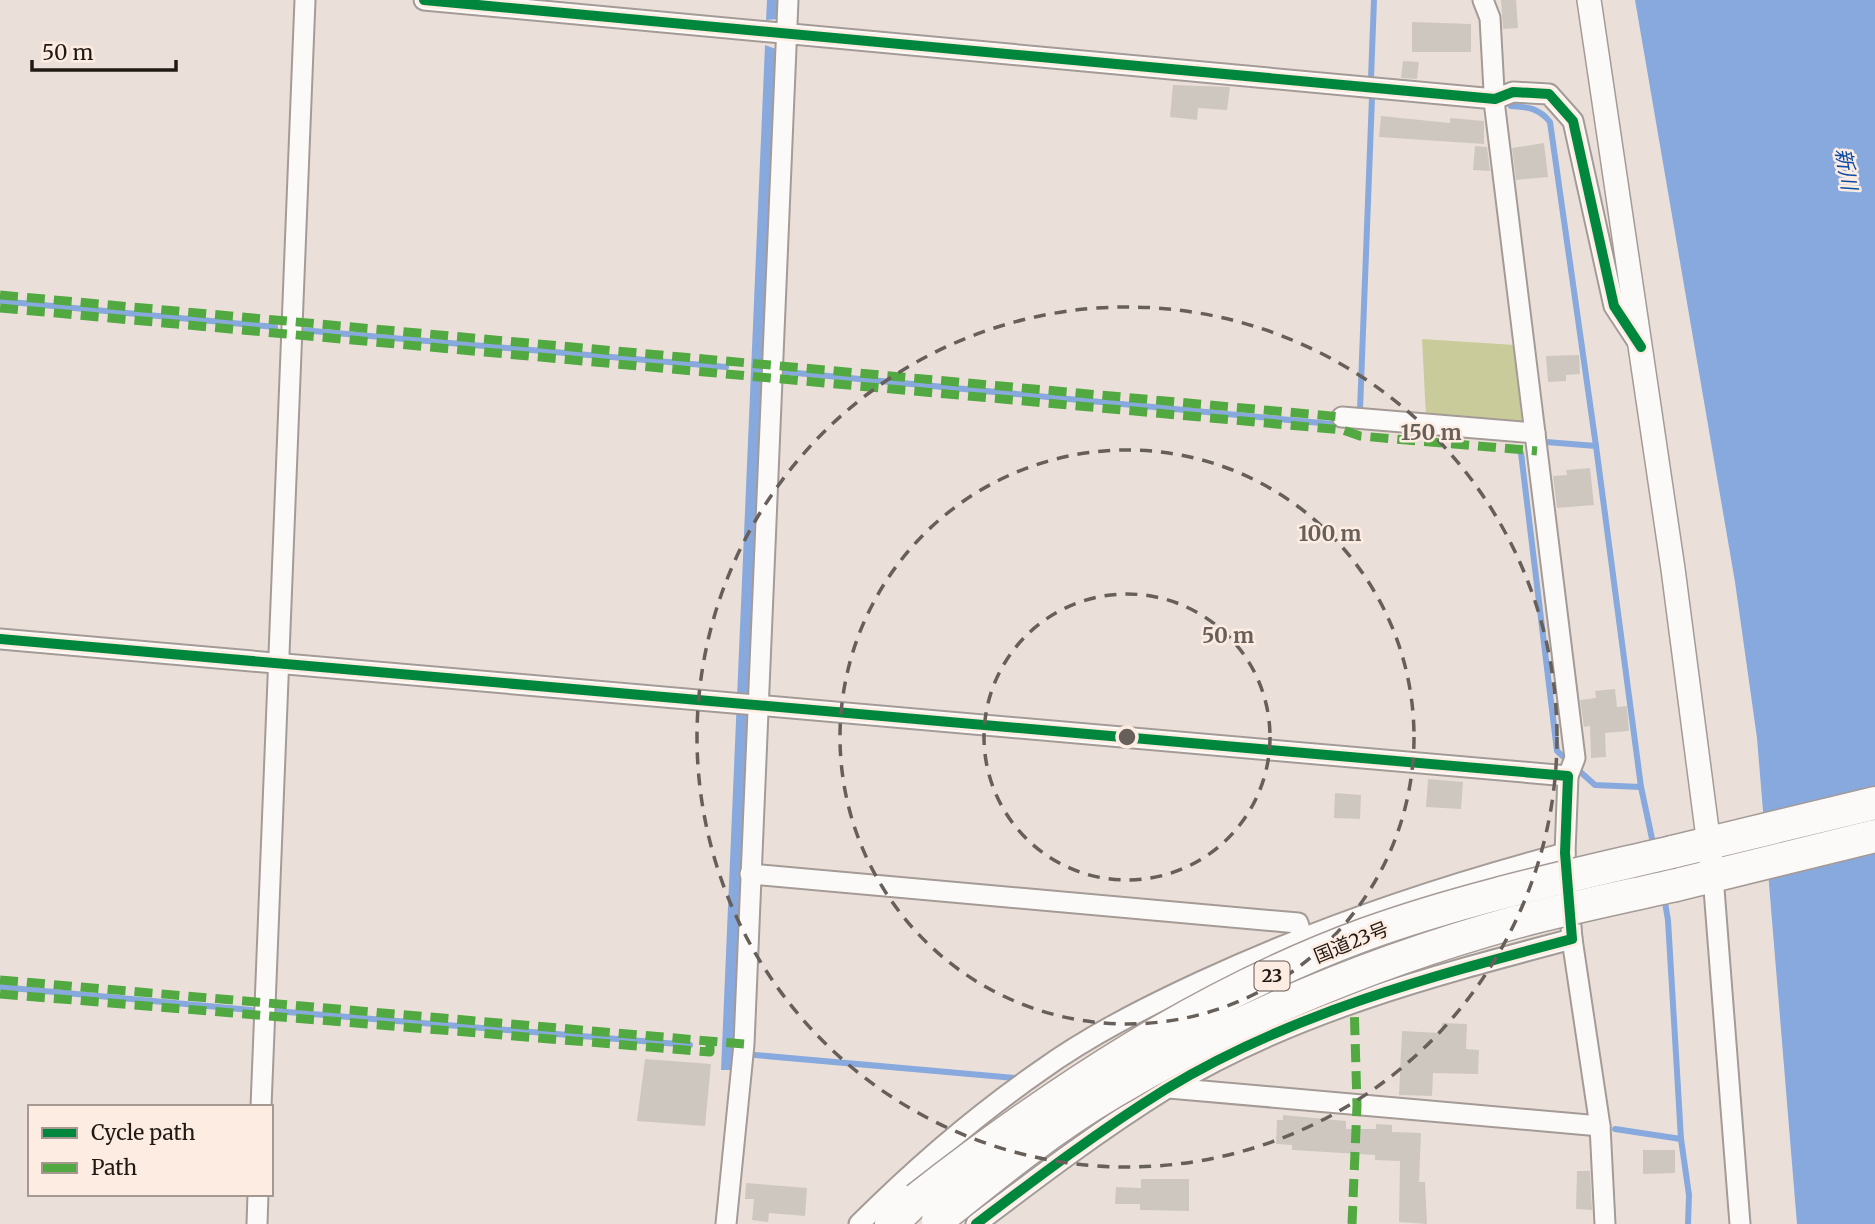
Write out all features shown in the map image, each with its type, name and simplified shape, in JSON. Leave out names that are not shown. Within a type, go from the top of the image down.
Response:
[{"type":"highway","name":"国道23号","points":[[929,1214],[1008,1128],[1094,1071],[1172,1025],[1298,963],[1365,934],[1445,908],[1875,803]]},
{"type":"highway","name":"国道23号","points":[[891,1224],[929,1214],[1111,1093],[1254,1017],[1374,967],[1504,926],[1875,836]]},
{"type":"street","points":[[261,1105],[305,0]]},
{"type":"street","points":[[424,0],[1495,99],[1513,92],[1549,94],[1573,121],[1614,306],[1641,347]]},
{"type":"street","points":[[726,1224],[744,1044],[750,874],[748,703],[788,0]]},
{"type":"street","points":[[1483,0],[1490,18],[1495,99],[1571,768],[1565,853],[1572,939],[1600,1126],[1605,1224]]},
{"type":"street","points":[[1590,0],[1719,875],[1740,1224]]},
{"type":"street","points":[[1342,417],[1535,433]]},
{"type":"street","points":[[0,639],[748,703],[1571,768]]},
{"type":"street","points":[[859,1224],[917,1168],[1042,1069],[1144,1008],[1302,936],[1433,891],[1565,853]]},
{"type":"street","points":[[750,874],[1298,923],[1302,936]]},
{"type":"street","points":[[976,1224],[1085,1142],[1168,1088],[1266,1038],[1354,1002],[1424,979],[1572,939]]},
{"type":"street","points":[[1168,1088],[1600,1126]]},
{"type":"street","points":[[257,1224],[258,1196]]},
{"type":"green space","points":[[1422,339],[1515,345],[1525,419],[1521,425],[1426,417]]},
{"type":"water","points":[[767,0],[779,0],[778,19],[766,20]]},
{"type":"water","name":"新川","points":[[1635,0],[1875,0],[1875,1224],[1797,1224],[1757,738],[1735,582]]},
{"type":"water","points":[[765,45],[776,49],[734,1070],[721,1070]]},
{"type":"building","points":[[1501,0],[1516,0],[1518,28],[1503,29]]},
{"type":"building","points":[[1412,22],[1471,24],[1471,52],[1412,52]]},
{"type":"building","points":[[1403,61],[1419,62],[1417,79],[1401,78]]},
{"type":"building","points":[[1173,85],[1230,87],[1227,110],[1198,108],[1197,120],[1170,117]]},
{"type":"building","points":[[1381,116],[1450,123],[1450,118],[1484,121],[1484,144],[1379,137]]},
{"type":"building","points":[[1544,143],[1548,177],[1516,180],[1512,148]]},
{"type":"building","points":[[1475,146],[1487,147],[1490,171],[1473,170]]},
{"type":"building","points":[[1579,355],[1580,374],[1566,375],[1566,381],[1548,382],[1546,356]]},
{"type":"building","points":[[1590,468],[1594,505],[1557,508],[1553,476],[1567,475],[1566,470]]},
{"type":"building","points":[[1615,689],[1617,707],[1627,706],[1629,731],[1605,733],[1606,757],[1591,758],[1590,726],[1584,727],[1580,700],[1596,698],[1595,691]]},
{"type":"building","points":[[1428,779],[1463,782],[1461,809],[1426,807]]},
{"type":"building","points":[[1335,793],[1361,795],[1360,819],[1334,818]]},
{"type":"building","points":[[1442,1023],[1467,1024],[1466,1049],[1479,1050],[1478,1074],[1433,1073],[1432,1096],[1399,1095],[1402,1031],[1441,1033]]},
{"type":"building","points":[[645,1059],[711,1064],[705,1126],[637,1121]]},
{"type":"building","points":[[1283,1115],[1346,1121],[1346,1129],[1376,1129],[1376,1124],[1392,1125],[1392,1132],[1421,1133],[1419,1182],[1425,1182],[1427,1224],[1399,1222],[1400,1161],[1375,1160],[1375,1155],[1292,1150],[1292,1145],[1276,1144],[1277,1120],[1283,1120]]},
{"type":"building","points":[[1643,1150],[1675,1150],[1675,1173],[1643,1174]]},
{"type":"building","points":[[1577,1171],[1590,1171],[1592,1210],[1576,1209]]},
{"type":"building","points":[[1141,1179],[1189,1179],[1189,1211],[1140,1210],[1140,1204],[1115,1204],[1116,1187],[1141,1188]]},
{"type":"building","points":[[746,1183],[807,1188],[805,1216],[769,1213],[768,1222],[752,1220],[754,1199],[745,1199]]},
{"type":"waterway","points":[[1371,78],[1374,0]]},
{"type":"waterway","points":[[1360,410],[1372,97]]},
{"type":"waterway","points":[[1511,106],[1533,109],[1550,122],[1596,446]]},
{"type":"waterway","points":[[0,301],[275,327]]},
{"type":"waterway","points":[[301,330],[726,367]]},
{"type":"waterway","points":[[786,372],[1342,425]]},
{"type":"waterway","points":[[1546,442],[1596,446],[1641,787],[1654,848]]},
{"type":"waterway","points":[[1521,453],[1557,751],[1595,785],[1641,787]]},
{"type":"waterway","points":[[1664,897],[1668,920],[1681,1139],[1689,1195],[1688,1224]]},
{"type":"waterway","points":[[0,987],[251,1010]]},
{"type":"waterway","points":[[275,1011],[690,1045]]},
{"type":"waterway","points":[[755,1055],[1015,1078]]},
{"type":"waterway","points":[[1615,1129],[1681,1139]]},
{"type":"marked path","points":[[0,295],[1342,417]]},
{"type":"marked path","points":[[0,308],[1343,430],[1360,436],[1537,451]]},
{"type":"marked path","points":[[0,980],[744,1044]]},
{"type":"marked path","points":[[0,994],[710,1052],[710,1041]]},
{"type":"marked path","points":[[1352,1224],[1357,1105],[1354,1001]]},
{"type":"cycle path","points":[[424,0],[1495,99],[1513,92],[1549,94],[1573,121],[1614,306],[1641,347]]},
{"type":"cycle path","points":[[0,639],[1568,776],[1565,853],[1572,939],[1363,999],[1262,1039],[1214,1062],[1141,1105],[976,1224]]}]
